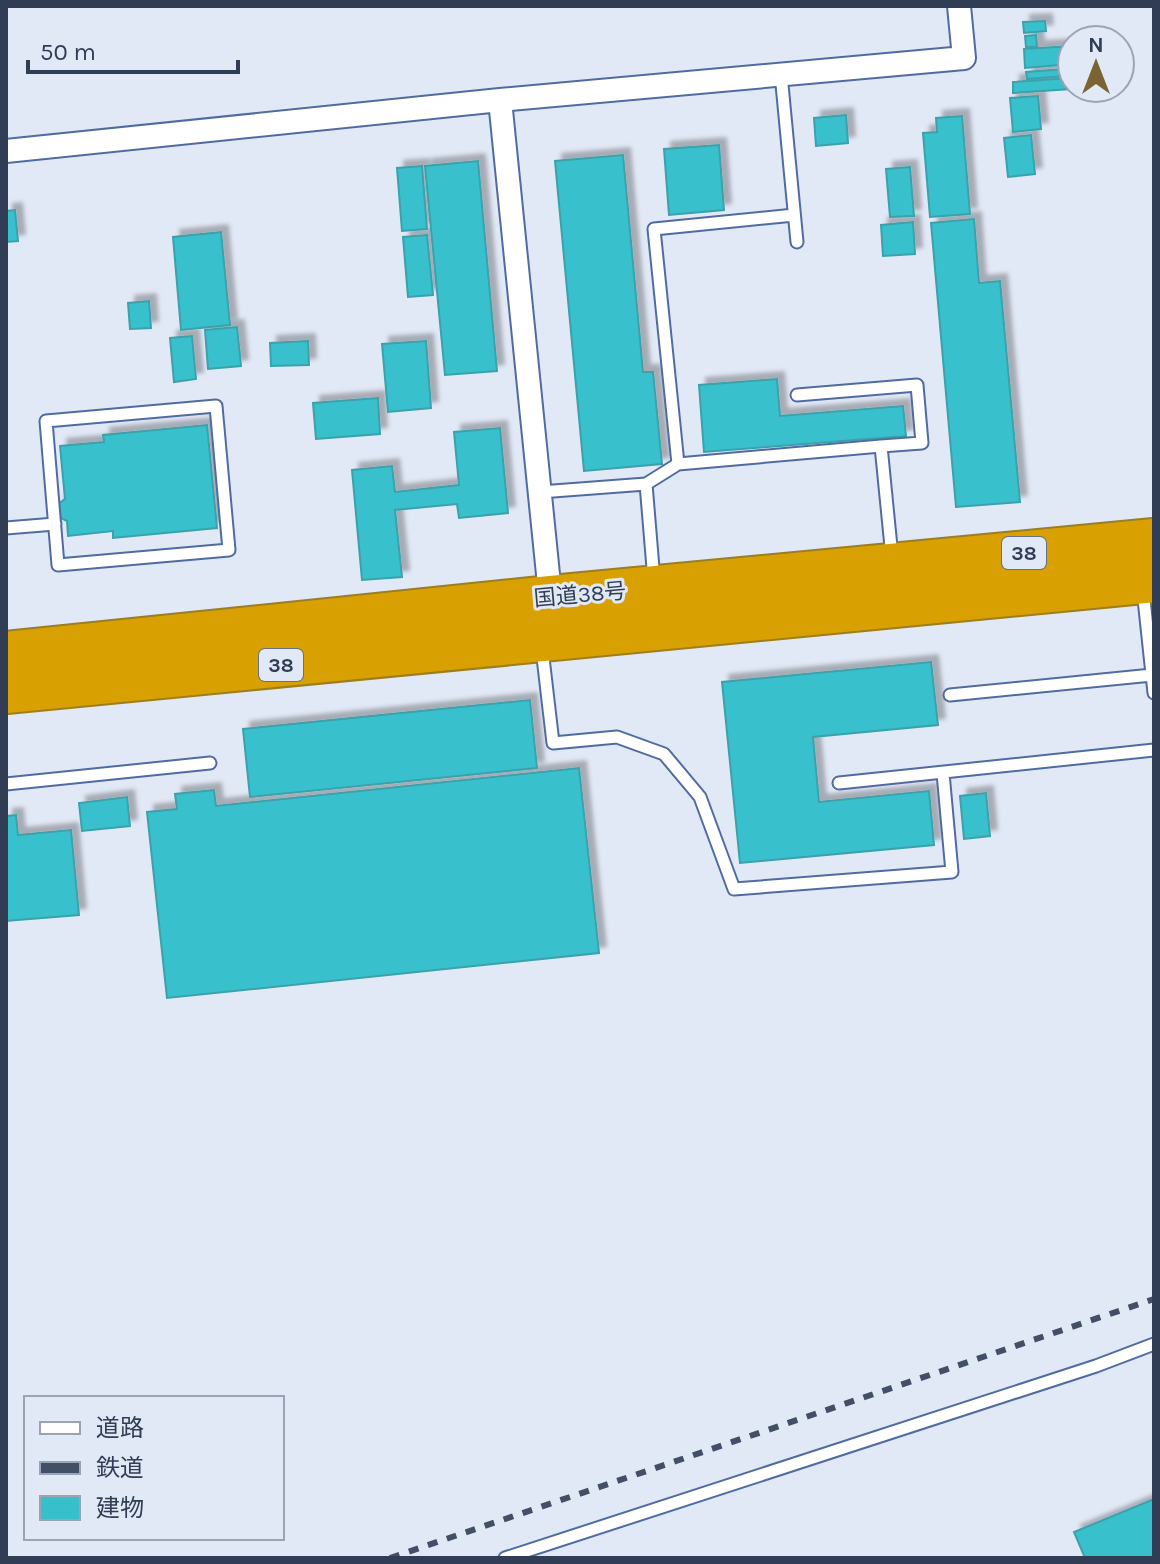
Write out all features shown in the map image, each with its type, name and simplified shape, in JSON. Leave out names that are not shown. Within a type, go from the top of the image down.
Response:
[{"type":"highway","name":"国道38号","points":[[6,692],[548,640],[895,586],[1154,540]]},
{"type":"highway","name":"国道38号","points":[[6,653],[655,587],[1148,582]]},
{"type":"street","points":[[6,151],[500,100],[964,58],[959,6]]},
{"type":"street","points":[[500,100],[551,597],[548,640]]},
{"type":"lane","points":[[781,74],[797,242]]},
{"type":"lane","points":[[678,464],[654,229],[794,215]]},
{"type":"lane","points":[[540,492],[646,484],[678,464],[922,443],[917,385],[797,395]]},
{"type":"lane","points":[[216,406],[229,550],[58,565],[55,524],[46,421],[216,406]]},
{"type":"lane","points":[[881,446],[895,586]]},
{"type":"lane","points":[[646,484],[655,587]]},
{"type":"lane","points":[[6,528],[55,524]]},
{"type":"lane","points":[[1148,582],[1154,693]]},
{"type":"lane","points":[[548,640],[553,743],[617,737],[664,754],[700,797],[734,889],[952,872],[943,773]]},
{"type":"lane","points":[[950,695],[1152,675]]},
{"type":"lane","points":[[839,783],[1154,750]]},
{"type":"lane","points":[[6,784],[210,763]]},
{"type":"lane","points":[[505,1558],[1096,1366],[1154,1344]]},
{"type":"building","points":[[1045,21],[1046,31],[1024,33],[1023,22]]},
{"type":"building","points":[[1036,35],[1037,47],[1026,47],[1025,36]]},
{"type":"building","points":[[1056,47],[1056,65],[1025,68],[1024,49]]},
{"type":"building","points":[[1056,70],[1056,77],[1027,79],[1026,72]]},
{"type":"building","points":[[1056,79],[1056,90],[1013,93],[1013,82]]},
{"type":"building","points":[[1038,96],[1041,129],[1013,132],[1010,98]]},
{"type":"building","points":[[846,115],[848,143],[816,146],[814,118]]},
{"type":"building","points":[[962,116],[970,214],[930,217],[923,133],[937,132],[936,118]]},
{"type":"building","points":[[1031,135],[1035,174],[1008,177],[1004,138]]},
{"type":"building","points":[[719,145],[724,210],[669,215],[664,149]]},
{"type":"building","points":[[623,155],[643,372],[653,372],[662,464],[584,471],[555,161]]},
{"type":"building","points":[[478,161],[497,371],[445,375],[425,166]]},
{"type":"building","points":[[422,166],[427,229],[402,231],[397,168]]},
{"type":"building","points":[[910,167],[914,216],[890,217],[886,169]]},
{"type":"building","points":[[15,210],[18,241],[6,242],[6,211]]},
{"type":"building","points":[[974,219],[979,283],[1000,281],[1020,502],[956,507],[931,223]]},
{"type":"building","points":[[913,222],[915,254],[883,256],[881,225]]},
{"type":"building","points":[[221,232],[230,325],[181,330],[173,237]]},
{"type":"building","points":[[427,235],[433,295],[408,297],[403,237]]},
{"type":"building","points":[[149,301],[151,328],[130,329],[128,303]]},
{"type":"building","points":[[237,327],[241,366],[208,369],[205,330]]},
{"type":"building","points":[[192,336],[196,379],[174,382],[170,338]]},
{"type":"building","points":[[308,341],[309,365],[271,366],[270,343]]},
{"type":"building","points":[[426,341],[431,408],[388,412],[382,344]]},
{"type":"building","points":[[777,379],[780,416],[903,406],[906,436],[704,452],[699,385]]},
{"type":"building","points":[[378,398],[380,434],[316,439],[313,403]]},
{"type":"building","points":[[207,425],[217,528],[113,538],[113,531],[68,536],[67,521],[59,517],[58,504],[65,499],[60,446],[104,442],[103,435]]},
{"type":"building","points":[[500,428],[508,513],[459,518],[457,504],[395,510],[402,577],[362,580],[352,470],[392,466],[395,492],[459,485],[454,432]]},
{"type":"building","points":[[931,662],[938,725],[813,737],[819,802],[929,791],[934,845],[740,863],[722,682]]},
{"type":"building","points":[[530,700],[537,768],[250,797],[243,729]]},
{"type":"building","points":[[579,768],[599,953],[167,998],[147,812],[177,809],[175,794],[214,790],[216,806]]},
{"type":"building","points":[[986,793],[990,836],[964,839],[960,796]]},
{"type":"building","points":[[127,797],[130,826],[82,831],[79,803]]},
{"type":"building","points":[[16,815],[18,835],[71,830],[79,915],[6,921],[6,816]]},
{"type":"building","points":[[1154,1499],[1154,1558],[1085,1558],[1074,1532]]},
{"type":"railway","points":[[390,1558],[1154,1299]]}]
